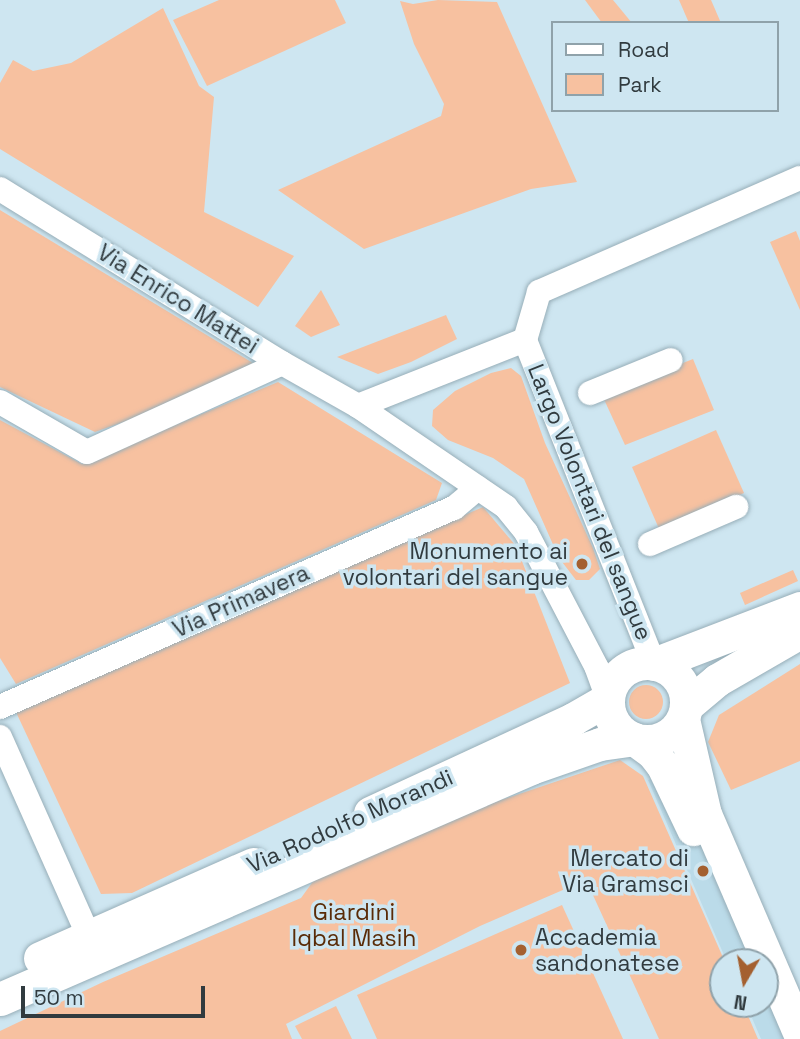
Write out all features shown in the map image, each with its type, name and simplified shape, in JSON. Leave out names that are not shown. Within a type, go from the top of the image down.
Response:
[{"type":"street","name":"Largo Volontari del sangue","points":[[654,664],[525,340],[539,292],[800,178]]},
{"type":"street","name":"Via Enrico Mattei","points":[[0,189],[282,363],[358,406]]},
{"type":"street","name":"Largo Volontari del sangue","points":[[358,406],[525,340]]},
{"type":"street","points":[[590,393],[671,360]]},
{"type":"street","points":[[0,402],[87,452],[282,363]]},
{"type":"street","points":[[400,390],[397,413],[402,437]]},
{"type":"street","points":[[358,406],[506,507],[526,532],[597,668],[615,725],[653,753],[663,766],[745,948]]},
{"type":"street","name":"Via Primavera","points":[[0,707],[454,508],[478,488]]},
{"type":"street","points":[[650,544],[736,507]]},
{"type":"street","points":[[608,699],[619,675],[641,664],[654,664],[800,608]]},
{"type":"street","points":[[634,739],[660,739],[675,730],[684,713],[717,680],[800,632]]},
{"type":"street","points":[[654,664],[671,671],[680,680],[684,713],[705,814],[800,1035]]},
{"type":"street","name":"Via Rodolfo Morandi","points":[[0,977],[88,935],[403,799],[573,719],[608,699]]},
{"type":"street","points":[[0,737],[88,935]]},
{"type":"street","name":"Via Rodolfo Morandi","points":[[0,999],[531,768],[600,744],[634,739]]},
{"type":"street","name":"Via Rodolfo Morandi","points":[[88,935],[112,939],[331,841],[361,842]]},
{"type":"street","name":"Via Rodolfo Morandi","points":[[0,992],[79,952],[88,935]]},
{"type":"street","points":[[776,1018],[785,1039]]},
{"type":"shaded area","name":"Mercato di Via Gramsci","points":[[674,772],[752,948],[721,948],[648,780]]},
{"type":"shaded area","points":[[779,1011],[791,1039],[761,1039],[752,1018],[779,1018]]},
{"type":"green space","points":[[219,0],[335,0],[346,23],[207,86],[173,20]]},
{"type":"green space","points":[[438,0],[497,2],[577,182],[531,189],[364,249],[278,190],[441,116],[444,104],[414,44],[400,1],[413,4]]},
{"type":"green space","points":[[585,0],[613,0],[630,21],[601,21]]},
{"type":"green space","points":[[679,0],[711,0],[720,21],[688,21]]},
{"type":"green space","points":[[163,8],[199,86],[214,97],[204,212],[294,256],[258,307],[0,149],[0,83],[13,60],[33,71],[71,63]]},
{"type":"green space","points":[[0,210],[253,363],[183,401],[95,432],[0,387]]},
{"type":"green space","points":[[796,231],[800,241],[800,310],[770,242]]},
{"type":"green space","points":[[321,290],[340,325],[311,337],[295,326]]},
{"type":"green space","points":[[446,315],[457,339],[411,362],[378,374],[337,357]]},
{"type":"green space","points":[[693,359],[714,410],[625,445],[602,395]]},
{"type":"green space","points":[[511,368],[521,376],[545,443],[593,548],[600,569],[589,580],[576,580],[559,558],[524,479],[493,458],[448,440],[432,426],[433,410],[455,391],[491,373]]},
{"type":"green space","points":[[278,382],[442,483],[436,500],[16,684],[0,658],[0,420],[82,464]]},
{"type":"green space","points":[[716,430],[744,493],[660,531],[632,467]]},
{"type":"green space","points":[[483,507],[516,546],[570,683],[132,893],[101,894],[15,710]]},
{"type":"green space","points":[[793,570],[798,581],[745,605],[740,593]]},
{"type":"green space","points":[[800,664],[800,761],[731,790],[708,742],[719,715]]},
{"type":"green space","points":[[646,685],[658,690],[663,702],[658,714],[646,719],[634,714],[629,702],[634,690]]},
{"type":"green space","name":"Giardini Iqbal Masih","points":[[620,760],[643,776],[719,948],[709,948],[709,1018],[749,1018],[758,1039],[659,1039],[586,880],[480,926],[286,1024],[292,1039],[0,1039],[0,1031],[103,982],[301,898],[314,880],[498,801]]},
{"type":"green space","name":"Accademia sandonatese","points":[[562,905],[623,1039],[377,1039],[357,995]]},
{"type":"green space","points":[[336,1006],[352,1039],[302,1039],[295,1026]]},
{"type":"place","name":"Monumento ai volontari del sangue","points":[[582,564]]},
{"type":"place","name":"Mercato di Via Gramsci","points":[[703,871]]},
{"type":"place","name":"Accademia sandonatese","points":[[521,950]]}]
